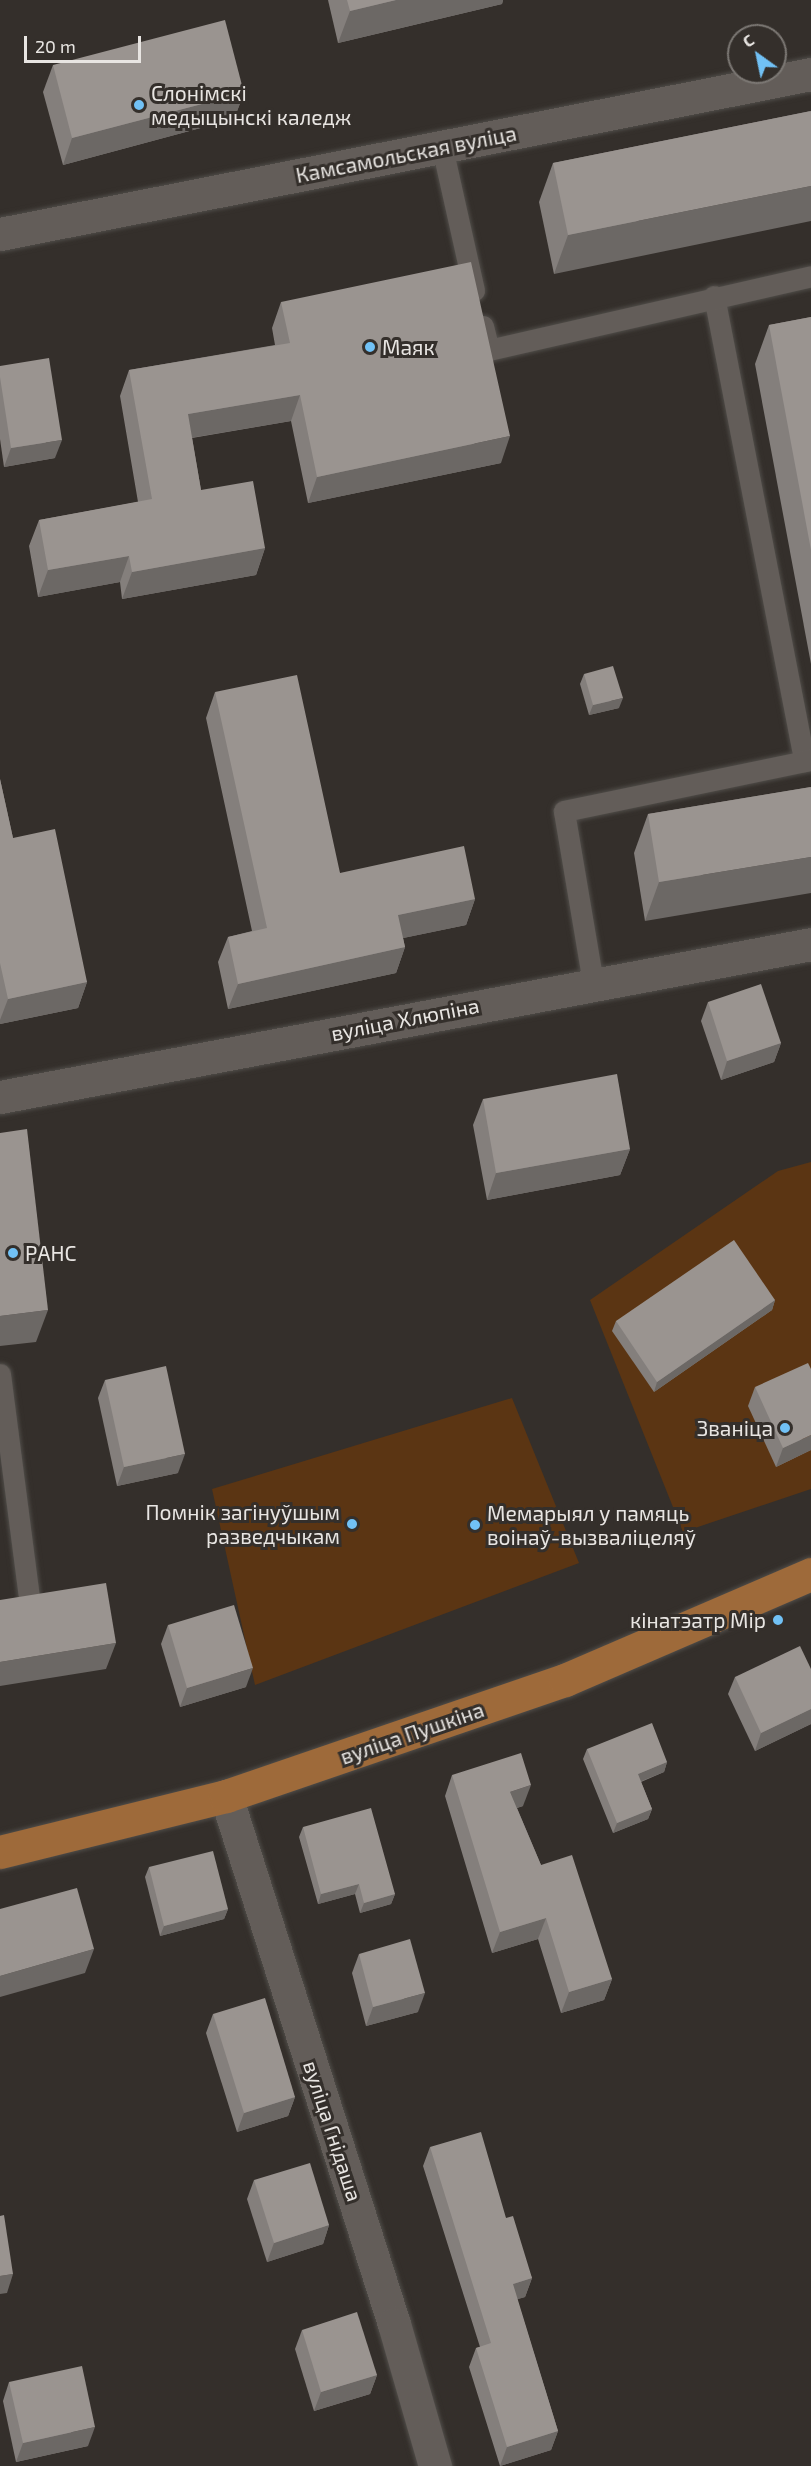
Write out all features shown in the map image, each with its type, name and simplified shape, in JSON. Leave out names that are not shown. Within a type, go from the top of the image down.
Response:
[{"type":"main road","name":"вуліца Пушкіна","points":[[0,1852],[226,1797],[565,1680],[811,1574]]},
{"type":"street","name":"Камсамольская вуліца","points":[[0,234],[811,74]]},
{"type":"street","name":"вуліца Хлюпіна","points":[[0,1097],[593,983],[811,944]]},
{"type":"street","name":"вуліца Гнідаша","points":[[226,1797],[394,2324],[435,2466]]},
{"type":"lane","points":[[442,147],[489,350],[714,296],[811,276]]},
{"type":"lane","points":[[593,983],[564,811],[808,761],[714,296]]},
{"type":"lane","points":[[0,1374],[29,1598]]},
{"type":"shaded area","points":[[811,1162],[811,1489],[683,1532],[590,1300],[778,1171]]},
{"type":"shaded area","points":[[512,1398],[579,1563],[255,1685],[212,1489]]},
{"type":"building","points":[[347,0],[396,0],[350,11]]},
{"type":"building","name":"Слонімскі медыцынскі каледж","points":[[225,20],[244,93],[72,138],[53,65]]},
{"type":"building","points":[[811,111],[811,186],[568,235],[553,163]]},
{"type":"building","points":[[471,262],[510,436],[317,477],[300,395],[188,414],[201,490],[253,481],[265,548],[132,572],[129,556],[48,570],[39,520],[152,499],[129,370],[290,343],[281,302]]},
{"type":"building","points":[[811,317],[811,550],[769,325]]},
{"type":"building","points":[[49,358],[62,440],[11,448],[0,366]]},
{"type":"building","points":[[613,666],[623,698],[593,705],[584,674]]},
{"type":"building","points":[[297,675],[340,873],[464,846],[475,899],[398,915],[405,947],[238,984],[228,937],[267,928],[215,692]]},
{"type":"building","points":[[0,779],[13,838],[55,829],[87,982],[8,999],[0,963]]},
{"type":"building","points":[[811,787],[811,857],[659,882],[648,814]]},
{"type":"building","points":[[761,984],[781,1043],[727,1061],[708,1002]]},
{"type":"building","points":[[617,1074],[630,1149],[496,1173],[483,1099]]},
{"type":"building","points":[[27,1129],[48,1310],[0,1316],[0,1133]]},
{"type":"building","points":[[734,1240],[775,1300],[657,1382],[616,1321]]},
{"type":"building","name":"Званіца","points":[[808,1363],[811,1369],[811,1435],[783,1448],[755,1387]]},
{"type":"building","points":[[166,1366],[185,1454],[124,1467],[105,1380]]},
{"type":"building","points":[[106,1583],[116,1643],[0,1662],[0,1600]]},
{"type":"building","points":[[234,1605],[253,1668],[187,1688],[168,1625]]},
{"type":"building","points":[[800,1646],[811,1669],[811,1709],[761,1733],[735,1677]]},
{"type":"building","points":[[652,1723],[667,1762],[638,1774],[652,1809],[617,1823],[587,1749]]},
{"type":"building","points":[[521,1753],[531,1785],[510,1792],[541,1865],[572,1855],[612,1979],[569,1992],[546,1918],[500,1932],[452,1775]]},
{"type":"building","points":[[371,1808],[395,1894],[364,1903],[359,1884],[321,1894],[303,1827]]},
{"type":"building","points":[[213,1851],[228,1909],[164,1926],[149,1867]]},
{"type":"building","points":[[77,1888],[94,1949],[0,1976],[0,1909]]},
{"type":"building","points":[[410,1939],[425,1993],[373,2007],[359,1954]]},
{"type":"building","points":[[265,1998],[295,2097],[244,2113],[213,2014]]},
{"type":"building","points":[[481,2132],[506,2218],[513,2216],[532,2278],[513,2284],[558,2431],[507,2447],[476,2348],[491,2343],[430,2147]]},
{"type":"building","points":[[310,2163],[329,2225],[274,2243],[254,2180]]},
{"type":"building","points":[[4,2215],[13,2274],[0,2276],[0,2216]]},
{"type":"building","points":[[357,2312],[377,2375],[321,2392],[302,2330]]},
{"type":"building","points":[[82,2366],[95,2427],[23,2443],[9,2382]]},
{"type":"place","name":"Слонімскі медыцынскі каледж","points":[[139,105]]},
{"type":"place","name":"Маяк","points":[[370,347]]},
{"type":"place","name":"РАНС","points":[[13,1253]]},
{"type":"place","name":"Званіца","points":[[785,1428]]},
{"type":"place","name":"Помнік загінуўшым разведчыкам","points":[[352,1524]]},
{"type":"place","name":"Мемарыял у памяць воінаў-вызваліцеляў","points":[[475,1525]]},
{"type":"place","name":"кінатэатр Мір","points":[[778,1620]]}]
